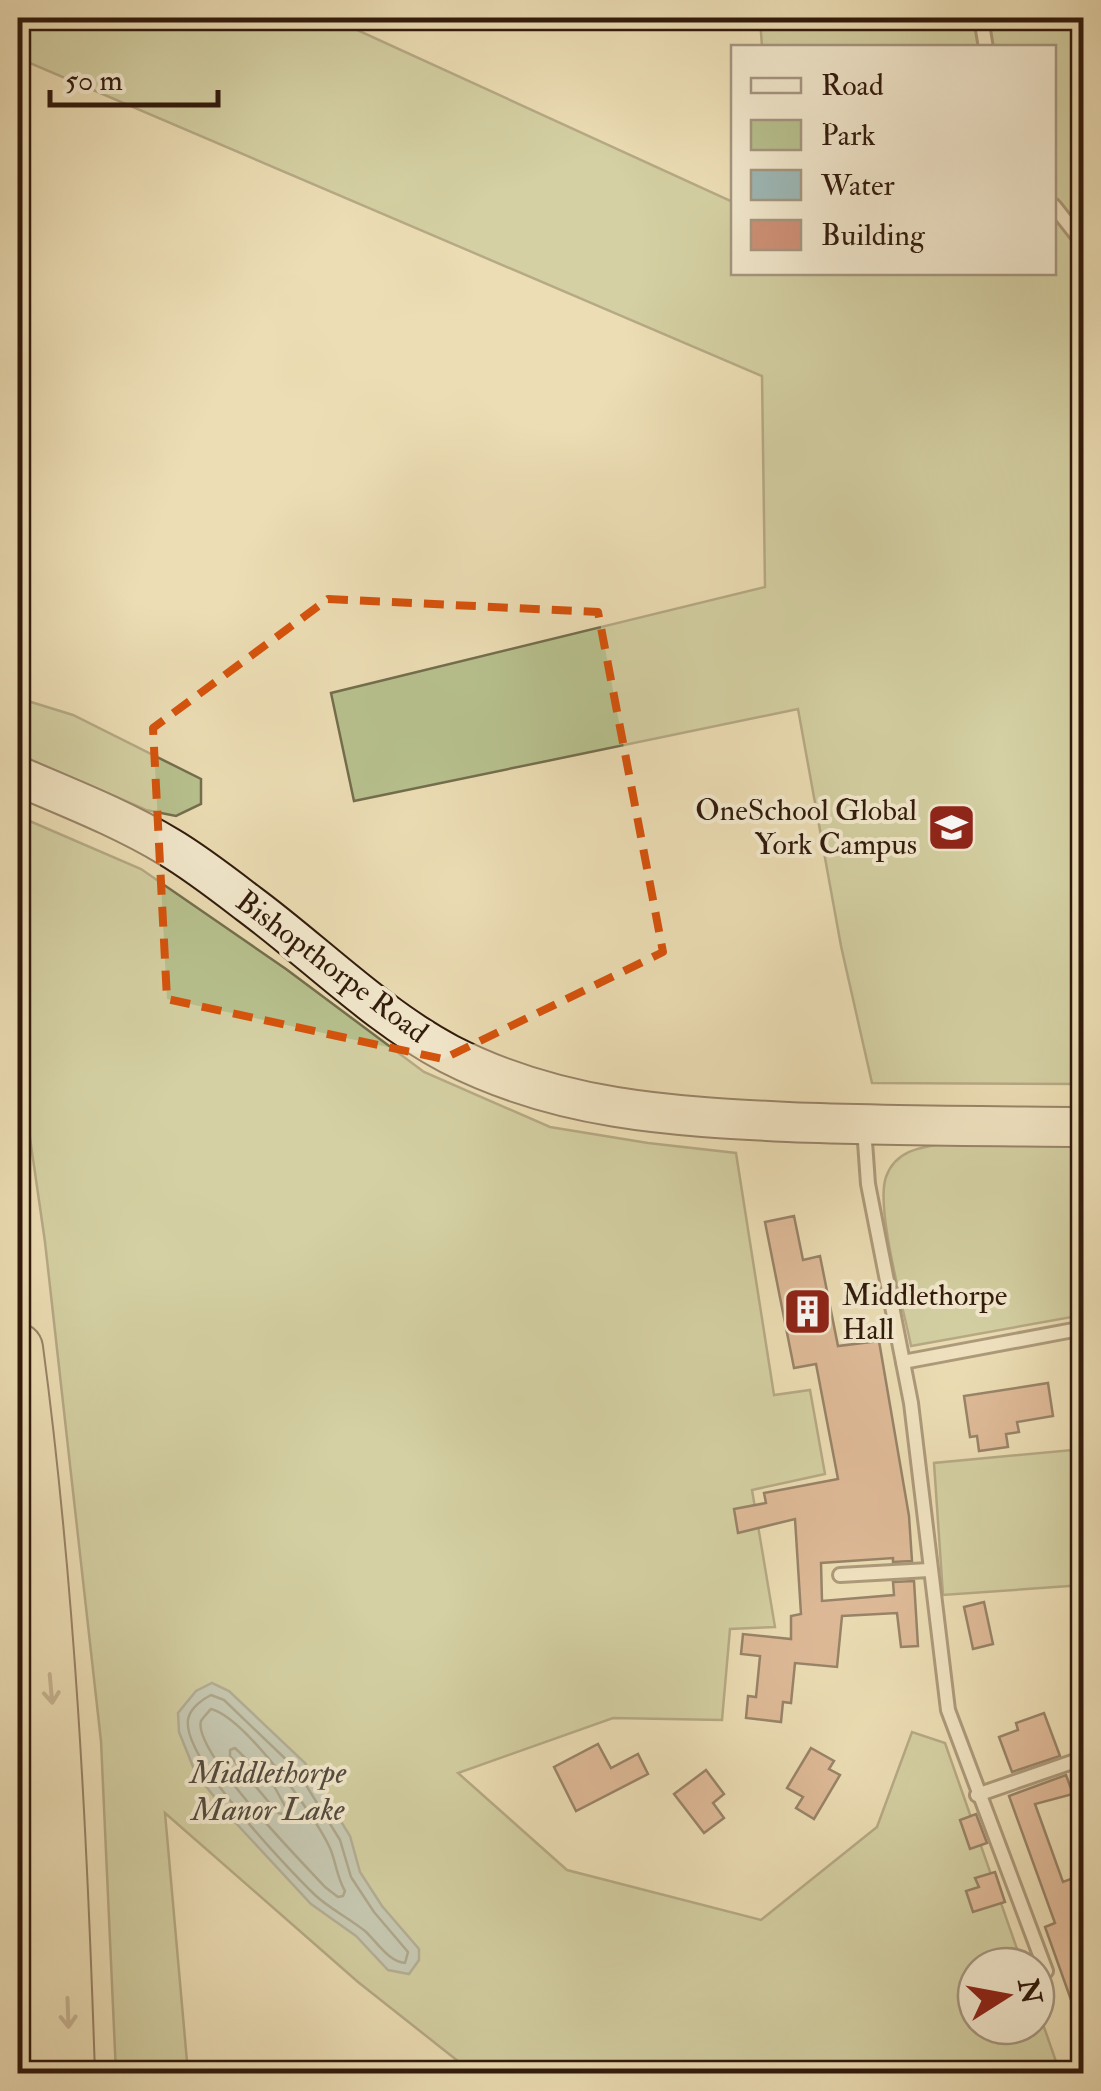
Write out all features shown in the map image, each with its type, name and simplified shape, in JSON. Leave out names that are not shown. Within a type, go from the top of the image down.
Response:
[{"type":"highway","points":[[18,1348],[30,1444],[61,1812],[70,2074]]},
{"type":"highway","points":[[18,1742],[24,1818],[31,2074]]},
{"type":"street","name":"Bishopthorpe Road","points":[[18,776],[98,810],[170,847],[251,905],[354,990],[448,1054],[539,1089],[600,1106],[664,1116],[864,1125],[1084,1127]]},
{"type":"lane","points":[[981,18],[986,45]]},
{"type":"lane","points":[[1056,209],[1084,244]]},
{"type":"lane","points":[[864,1125],[868,1184],[914,1420],[948,1710],[1037,1946]]},
{"type":"lane","points":[[903,1362],[1084,1328]]},
{"type":"lane","points":[[840,1576],[929,1570]]},
{"type":"lane","points":[[978,1794],[1084,1758]]},
{"type":"highlighted area","points":[[328,599],[598,612],[663,952],[443,1059],[167,999],[153,728]]},
{"type":"green space","points":[[18,18],[331,18],[731,201],[731,275],[1056,275],[1056,45],[762,45],[760,18],[1083,18],[1083,1084],[872,1083],[841,946],[798,709],[354,801],[331,693],[765,587],[762,376],[18,58]]},
{"type":"green space","points":[[18,698],[73,715],[201,779],[201,804],[176,816],[146,810],[18,754]]},
{"type":"green space","points":[[18,816],[141,869],[286,969],[424,1072],[550,1127],[736,1153],[774,1395],[810,1390],[825,1474],[752,1490],[775,1627],[730,1629],[722,1720],[613,1718],[458,1773],[567,1870],[761,1920],[877,1827],[912,1732],[945,1743],[1016,1946],[956,1946],[956,2046],[1051,2046],[1060,2073],[473,2073],[358,1982],[165,1813],[188,2073],[116,2073],[101,1741],[45,1242],[18,1055]]},
{"type":"green space","points":[[943,1144],[1083,1144],[1083,1315],[911,1346],[887,1235],[886,1177],[902,1156]]},
{"type":"green space","points":[[1083,1449],[1083,1585],[943,1595],[934,1463]]},
{"type":"water","name":"Middlethorpe Manor Lake","points":[[212,1683],[229,1691],[305,1763],[350,1836],[360,1872],[382,1906],[419,1949],[419,1960],[409,1974],[388,1970],[356,1936],[311,1904],[196,1774],[179,1732],[178,1713],[196,1691]]},
{"type":"building","points":[[794,1216],[803,1260],[820,1256],[838,1346],[879,1341],[909,1516],[912,1561],[893,1562],[893,1558],[821,1563],[822,1601],[894,1595],[893,1582],[914,1581],[918,1646],[901,1647],[897,1613],[842,1616],[837,1667],[795,1663],[791,1703],[783,1702],[781,1722],[746,1718],[748,1696],[756,1697],[760,1656],[741,1654],[743,1634],[791,1639],[791,1616],[801,1614],[795,1519],[738,1533],[734,1509],[766,1503],[764,1493],[838,1479],[816,1364],[794,1368],[765,1222]]},
{"type":"building","points":[[1048,1383],[1053,1416],[1017,1422],[1019,1432],[1006,1434],[1008,1447],[979,1451],[977,1436],[970,1437],[964,1396]]},
{"type":"building","points":[[984,1602],[993,1644],[973,1649],[964,1607]]},
{"type":"building","points":[[1044,1713],[1060,1756],[1012,1772],[999,1737],[1018,1730],[1016,1723]]},
{"type":"building","points":[[598,1744],[611,1768],[638,1754],[648,1774],[576,1811],[554,1767]]},
{"type":"building","points":[[811,1748],[834,1761],[829,1769],[840,1775],[814,1819],[796,1808],[803,1797],[787,1788]]},
{"type":"building","points":[[706,1770],[724,1794],[713,1803],[724,1818],[704,1833],[674,1794]]},
{"type":"building","points":[[1066,1775],[1073,1794],[1035,1804],[1063,1882],[1084,1874],[1084,2024],[1080,2025],[1056,1958],[1056,1946],[1052,1946],[1045,1927],[1055,1923],[1009,1796]]},
{"type":"building","points":[[976,1814],[987,1843],[970,1849],[960,1820]]},
{"type":"building","points":[[995,1872],[1005,1902],[973,1912],[966,1891],[979,1887],[975,1878]]},
{"type":"place","name":"OneSchool Global York Campus","points":[[952,827]]},
{"type":"place","name":"Middlethorpe Hall","points":[[807,1312]]}]
